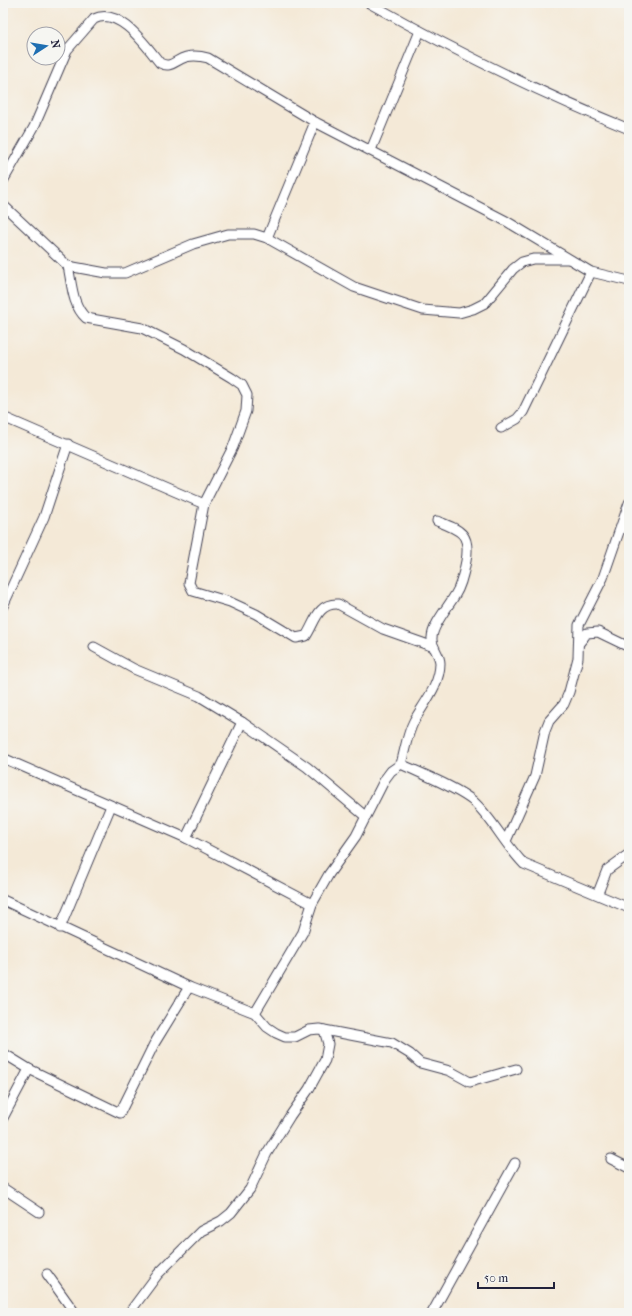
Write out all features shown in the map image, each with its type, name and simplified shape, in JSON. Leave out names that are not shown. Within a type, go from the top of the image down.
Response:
[{"type":"street","points":[[369,3],[420,31],[578,108],[629,129]]},
{"type":"street","points":[[3,181],[34,128],[67,50],[94,18],[98,16],[110,16],[129,27],[160,63],[170,66],[184,57],[194,55],[208,58],[315,122],[541,240],[568,259],[591,272],[629,281]]},
{"type":"street","points":[[371,150],[420,31]]},
{"type":"street","points":[[267,238],[315,122]]},
{"type":"street","points":[[3,205],[68,266],[106,273],[125,273],[193,244],[228,234],[254,234],[267,238],[354,287],[423,310],[459,313],[474,309],[485,303],[513,269],[522,262],[533,259],[568,259]]},
{"type":"street","points":[[68,266],[76,305],[79,312],[86,318],[142,328],[184,349],[242,385],[247,396],[246,411],[233,447],[204,504],[189,583],[193,591],[230,602],[256,614],[296,638],[306,636],[322,609],[332,604],[338,604],[384,629],[434,648]]},
{"type":"street","points":[[501,428],[517,419],[524,412],[591,272]]},
{"type":"street","points":[[3,417],[204,504]]},
{"type":"street","points":[[3,606],[44,517],[68,444]]},
{"type":"street","points":[[506,841],[535,776],[545,731],[549,721],[564,704],[569,692],[580,642],[580,625],[603,578],[629,503]]},
{"type":"street","points":[[255,1013],[303,932],[312,904],[329,874],[356,836],[365,816],[391,771],[401,764],[409,731],[430,697],[440,664],[439,655],[434,648],[432,637],[439,621],[459,587],[468,548],[466,538],[458,530],[437,521]]},
{"type":"street","points":[[580,642],[587,633],[594,631],[629,647]]},
{"type":"street","points":[[94,647],[134,669],[199,696],[242,722],[307,767],[365,816]]},
{"type":"street","points":[[186,838],[242,722]]},
{"type":"street","points":[[3,758],[186,838],[312,904]]},
{"type":"street","points":[[401,764],[461,793],[473,801],[524,864],[552,877],[598,893],[629,908]]},
{"type":"street","points":[[60,928],[112,806]]},
{"type":"street","points":[[598,893],[607,870],[629,854]]},
{"type":"street","points":[[3,900],[188,987],[255,1013],[267,1027],[285,1037],[295,1038],[309,1030],[324,1030],[392,1043],[410,1054],[420,1063],[450,1071],[470,1082],[516,1069]]},
{"type":"street","points":[[3,1053],[29,1069],[120,1113],[154,1044],[188,987]]},
{"type":"street","points":[[129,1313],[158,1274],[201,1231],[221,1221],[231,1212],[250,1189],[267,1153],[309,1089],[325,1060],[328,1044],[324,1030]]},
{"type":"street","points":[[3,1118],[29,1069]]},
{"type":"street","points":[[611,1158],[629,1168]]},
{"type":"street","points":[[432,1313],[515,1163]]},
{"type":"street","points":[[3,1188],[39,1212]]},
{"type":"street","points":[[46,1274],[75,1313]]}]
